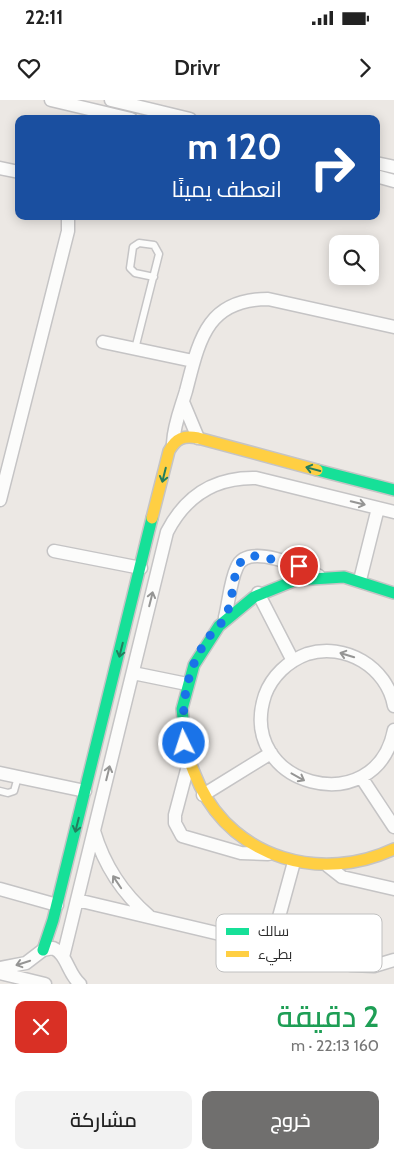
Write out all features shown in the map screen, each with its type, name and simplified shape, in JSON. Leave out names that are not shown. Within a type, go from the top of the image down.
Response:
[{"type":"street","points":[[51,100],[114,115]]},
{"type":"street","points":[[112,100],[174,115]]},
{"type":"street","points":[[380,164],[394,167]]},
{"type":"street","points":[[0,168],[15,171]]},
{"type":"street","points":[[380,177],[394,180]]},
{"type":"street","points":[[0,500],[68,231],[68,220]]},
{"type":"street","points":[[174,443],[177,418],[193,361],[205,329],[215,317],[228,307],[254,299],[268,299],[394,327]]},
{"type":"street","points":[[103,342],[193,361]]},
{"type":"street","points":[[183,402],[198,438]]},
{"type":"street","points":[[43,950],[57,905],[169,450],[174,443],[183,437],[198,438],[394,490]]},
{"type":"street","points":[[256,478],[261,455]]},
{"type":"street","points":[[326,495],[331,474]]},
{"type":"street","points":[[64,957],[167,532],[184,505],[210,486],[240,478],[256,478],[394,512]]},
{"type":"street","points":[[360,580],[378,508]]},
{"type":"street","points":[[150,529],[167,532]]},
{"type":"street","points":[[54,551],[141,568]]},
{"type":"street","points":[[225,617],[237,567],[245,558],[258,556],[289,562],[319,576]]},
{"type":"street","points":[[394,593],[360,580],[319,576],[277,584],[258,593],[225,617],[208,637],[196,659],[187,684],[182,723],[189,762],[203,794],[216,813],[232,830],[250,843],[270,854],[294,862],[328,866],[368,860],[394,849]]},
{"type":"street","points":[[258,593],[293,661]]},
{"type":"street","points":[[126,626],[144,629]]},
{"type":"street","points":[[394,706],[390,681],[367,664],[344,653],[312,653],[293,661],[271,683],[263,702],[262,723],[271,753],[286,770],[311,783],[340,784],[361,777],[384,755],[394,730]]},
{"type":"street","points":[[133,673],[187,684]]},
{"type":"street","points":[[97,746],[114,750]]},
{"type":"street","points":[[203,794],[271,753]]},
{"type":"street","points":[[189,762],[174,823],[182,836],[241,853],[270,854]]},
{"type":"street","points":[[0,773],[85,792]]},
{"type":"street","points":[[361,777],[394,826]]},
{"type":"street","points":[[94,831],[99,848],[115,879],[137,906],[150,917]]},
{"type":"street","points":[[280,914],[294,862]]},
{"type":"street","points":[[328,866],[342,878],[394,889]]},
{"type":"street","points":[[0,889],[57,905]]},
{"type":"street","points":[[77,900],[216,933]]},
{"type":"street","points":[[53,920],[71,924]]},
{"type":"street","points":[[0,968],[26,963],[43,950],[53,948],[64,957],[72,976],[80,984]]},
{"type":"street","points":[[0,973],[46,984]]},
{"type":"lane","points":[[135,349],[154,277],[159,250],[154,245],[139,243],[134,247],[130,268],[135,274],[154,277]]},
{"type":"lane","points":[[0,791],[8,793],[14,791],[18,777]]},
{"type":"traffic: fast","points":[[317,470],[394,490]]},
{"type":"traffic: fast","points":[[43,950],[53,920],[152,518]]},
{"type":"traffic: fast","points":[[185,736],[182,709],[194,665],[219,626],[254,597],[296,580],[344,577],[394,593]]},
{"type":"traffic: slow","points":[[152,518],[169,451],[181,438],[198,438],[317,470]]},
{"type":"traffic: slow","points":[[185,736],[188,755],[194,773],[215,811],[235,831],[258,847],[283,858],[310,863],[338,864],[366,859],[394,849]]},
{"type":"route","points":[[184,743],[183,703],[187,684],[196,659],[208,637],[225,617],[237,567],[240,562],[245,558],[258,556],[289,562],[299,566]]}]
